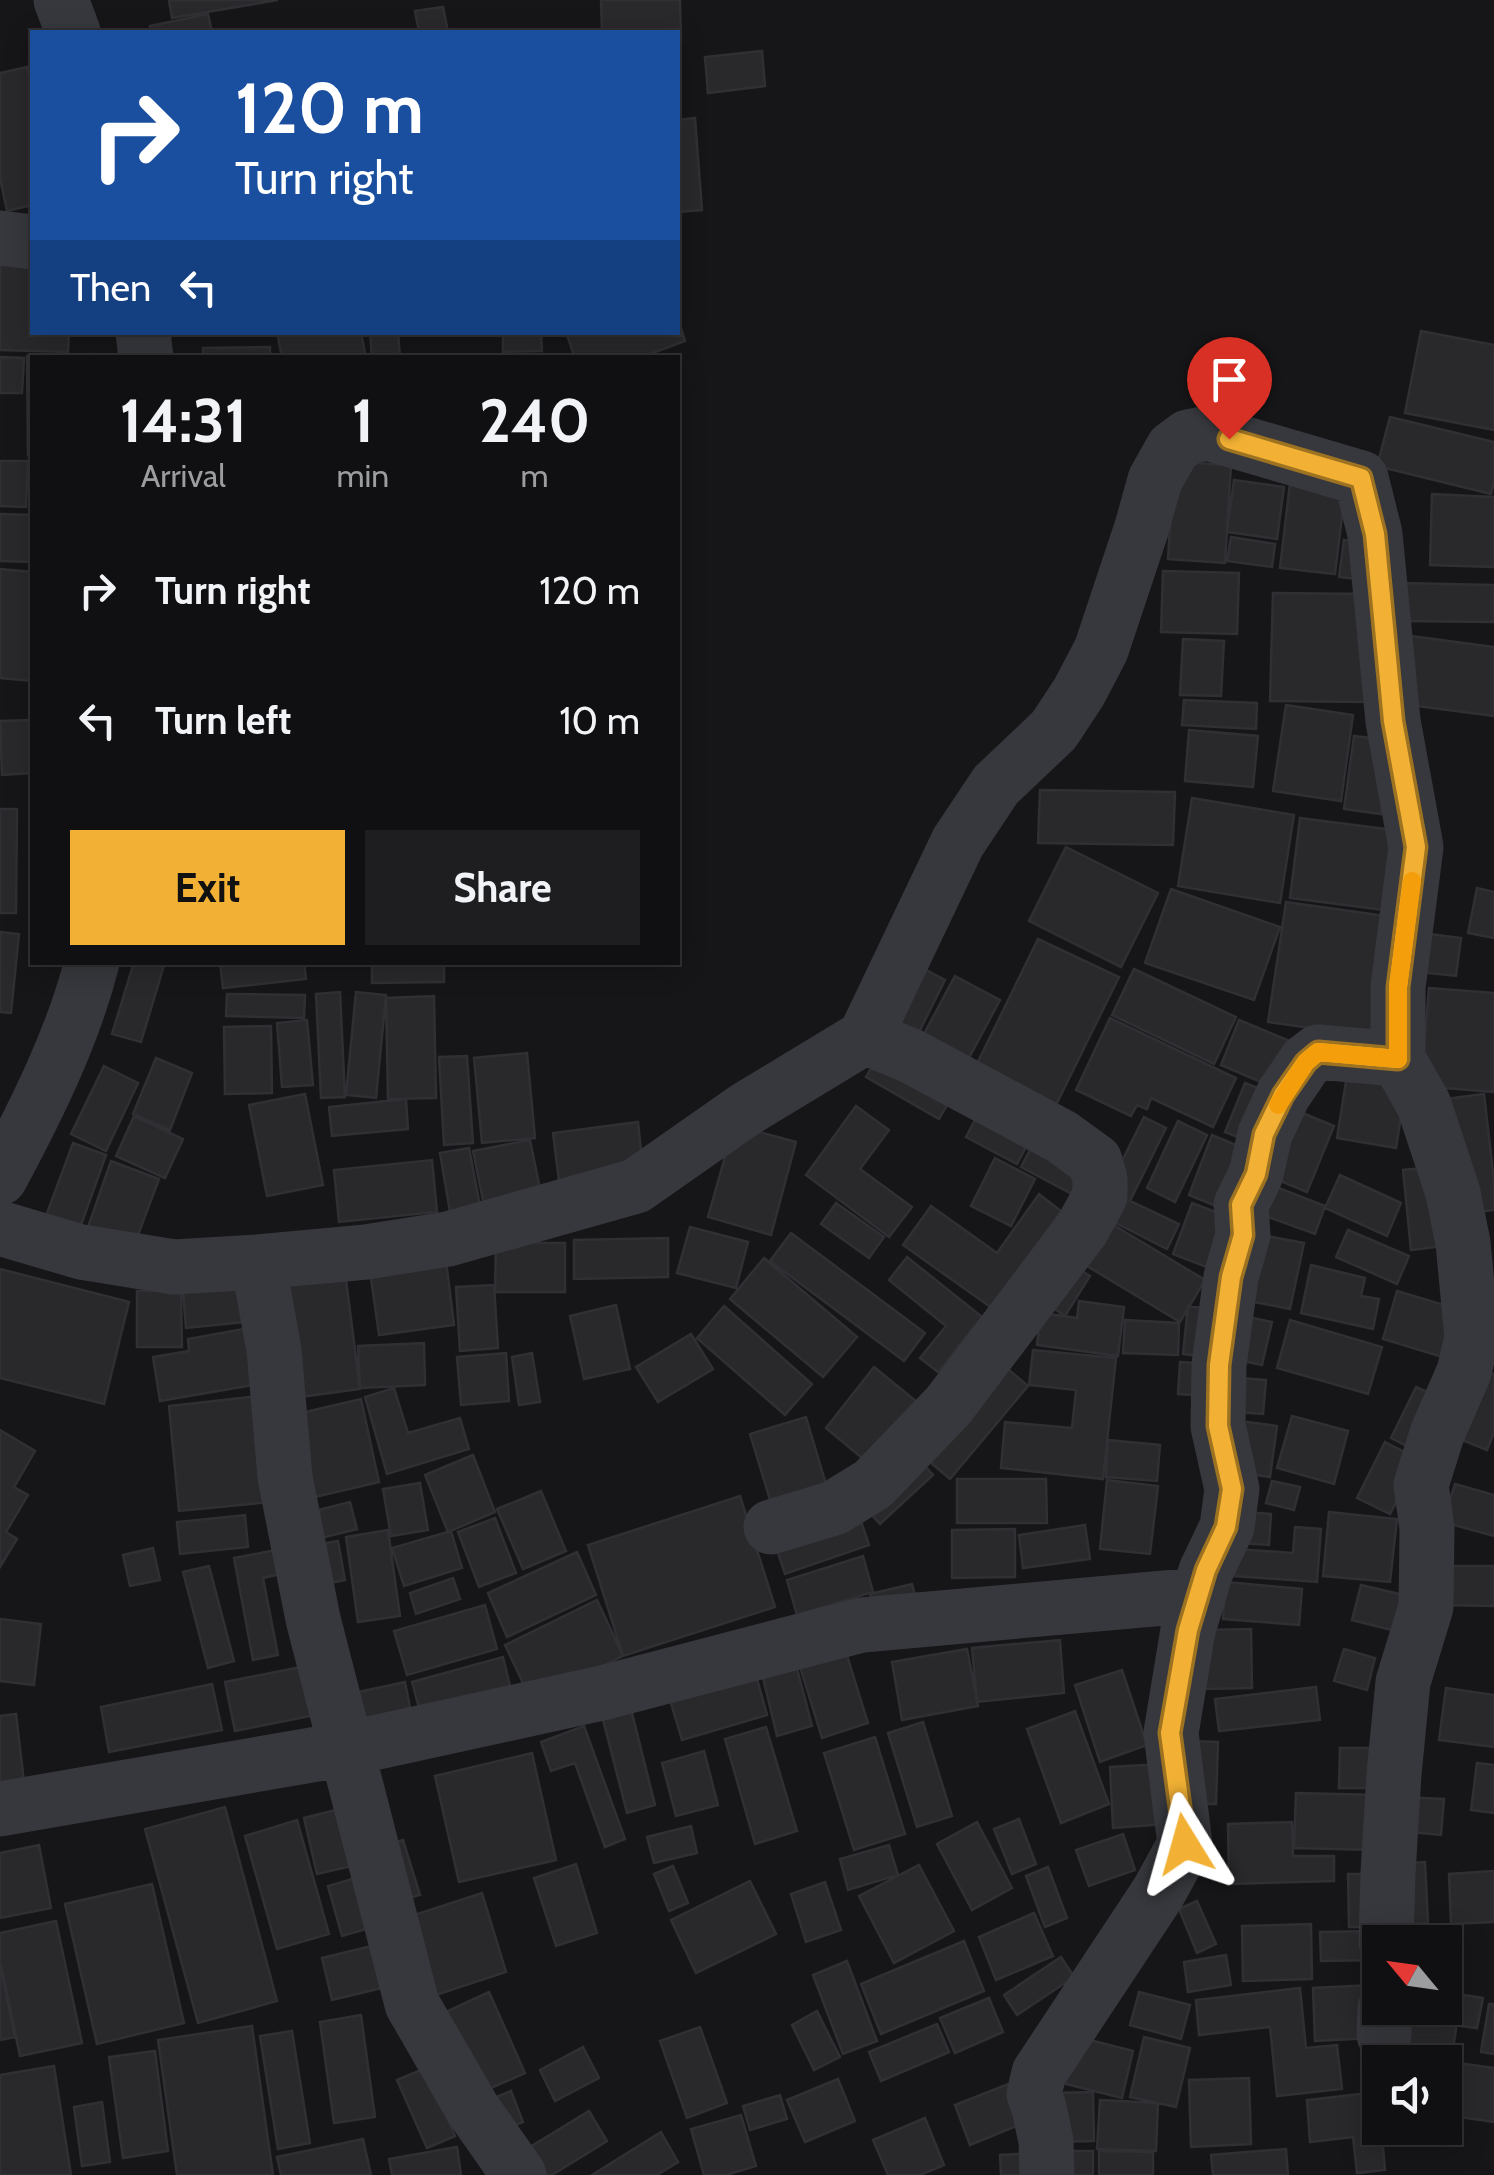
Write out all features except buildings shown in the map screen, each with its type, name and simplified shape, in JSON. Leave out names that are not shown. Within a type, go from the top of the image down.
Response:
[{"type":"street","points":[[61,0],[72,30]]},
{"type":"street","points":[[0,238],[30,242]]},
{"type":"street","points":[[0,1228],[81,1252],[174,1267],[366,1252],[448,1239],[636,1186],[746,1109],[865,1037],[966,829],[996,785],[1054,730],[1079,692],[1100,650],[1155,480],[1172,448],[1188,437],[1208,433],[1361,478],[1375,534],[1393,721],[1416,847],[1398,987],[1398,1059],[1424,1105],[1460,1226],[1472,1338],[1464,1372]]},
{"type":"street","points":[[0,1178],[34,1114],[91,965]]},
{"type":"street","points":[[771,1527],[834,1508],[873,1484],[948,1406],[1082,1230],[1100,1196],[1095,1161],[1062,1136],[911,1056],[865,1037]]},
{"type":"street","points":[[1048,2175],[1046,2141],[1034,2094],[1038,2073],[1158,1893],[1185,1844],[1170,1733],[1188,1630],[1206,1570],[1226,1527],[1232,1489],[1218,1426],[1219,1365],[1231,1277],[1243,1235],[1241,1205],[1256,1174],[1264,1134],[1283,1095],[1306,1062],[1318,1052],[1398,1059]]},
{"type":"street","points":[[258,1262],[274,1350],[285,1477],[312,1619],[412,2004],[472,2108],[519,2175]]},
{"type":"street","points":[[1386,1925],[1392,1794],[1404,1682],[1426,1607],[1427,1528],[1421,1486],[1437,1434],[1464,1372],[1494,1324]]},
{"type":"street","points":[[0,1809],[346,1750],[602,1692],[862,1625],[1198,1595]]},
{"type":"slow traffic","points":[[1278,1105],[1306,1062],[1318,1052],[1398,1059],[1398,987],[1412,881]]},
{"type":"route","points":[[1185,1844],[1170,1733],[1188,1630],[1206,1570],[1226,1527],[1232,1489],[1218,1426],[1219,1365],[1224,1314],[1243,1235],[1241,1205],[1256,1174],[1264,1134],[1283,1095],[1306,1062],[1318,1052],[1398,1059],[1398,987],[1416,847],[1393,721],[1375,534],[1361,478],[1229,439]]}]
